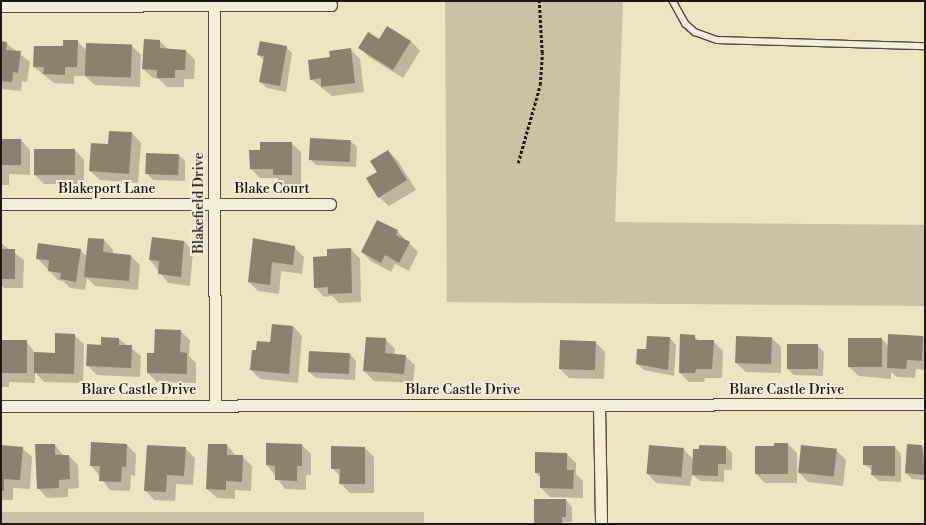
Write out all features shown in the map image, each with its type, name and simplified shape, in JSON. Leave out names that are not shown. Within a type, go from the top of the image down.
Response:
[{"type":"street","points":[[1,6],[214,3],[331,4]]},
{"type":"street","name":"Blakefield Drive","points":[[214,3],[215,405]]},
{"type":"street","name":"Blake Court","points":[[214,203],[330,204]]},
{"type":"street","name":"Blakeport Lane","points":[[1,204],[214,203]]},
{"type":"street","name":"Blare Castle Drive","points":[[1,406],[925,404]]},
{"type":"street","points":[[599,405],[600,524]]},
{"type":"lane","points":[[673,1],[686,24],[695,32],[717,40],[925,46]]},
{"type":"path","points":[[518,162],[540,85],[542,52],[539,1]]},
{"type":"shaded area","points":[[445,1],[623,1],[615,222],[925,225],[925,306],[447,302]]},
{"type":"shaded area","points":[[1,512],[424,512],[424,524],[1,524]]},
{"type":"building","points":[[387,26],[411,41],[393,70],[358,48],[368,32],[379,39]]},
{"type":"building","points":[[144,39],[160,40],[160,48],[186,50],[185,70],[175,70],[175,78],[157,78],[157,70],[142,69]]},
{"type":"building","points":[[63,40],[78,40],[77,67],[65,67],[65,75],[43,74],[44,67],[33,67],[34,46],[63,46]]},
{"type":"building","points":[[1,41],[7,42],[6,50],[21,51],[18,73],[13,72],[12,82],[1,81]]},
{"type":"building","points":[[260,41],[287,46],[280,86],[259,82],[264,56],[257,55]]},
{"type":"building","points":[[86,43],[132,45],[131,78],[85,76]]},
{"type":"building","points":[[351,48],[355,83],[321,87],[321,78],[310,80],[308,60],[330,57],[329,51]]},
{"type":"building","points":[[109,131],[132,132],[129,174],[89,171],[91,143],[108,144]]},
{"type":"building","points":[[310,138],[351,140],[350,162],[309,160]]},
{"type":"building","points":[[1,139],[21,139],[21,165],[1,165]]},
{"type":"building","points":[[260,142],[292,142],[292,175],[273,175],[273,169],[250,169],[249,150],[260,150]]},
{"type":"building","points":[[34,149],[75,149],[75,175],[34,175]]},
{"type":"building","points":[[388,150],[407,180],[378,198],[366,178],[377,172],[370,161]]},
{"type":"building","points":[[146,153],[179,154],[178,175],[145,174]]},
{"type":"building","points":[[377,220],[398,230],[396,235],[410,242],[399,263],[385,255],[381,263],[361,252]]},
{"type":"building","points":[[152,237],[184,241],[181,277],[158,274],[159,261],[149,260]]},
{"type":"building","points":[[88,238],[104,239],[103,252],[131,255],[129,281],[84,277]]},
{"type":"building","points":[[253,238],[295,246],[293,265],[272,262],[270,285],[248,282]]},
{"type":"building","points":[[38,243],[81,249],[76,282],[60,279],[61,273],[48,271],[49,260],[36,259]]},
{"type":"building","points":[[351,248],[352,293],[328,294],[328,287],[314,288],[313,257],[327,256],[327,249]]},
{"type":"building","points":[[1,249],[15,249],[15,279],[1,279]]},
{"type":"building","points":[[272,324],[293,326],[289,374],[250,370],[252,350],[256,350],[257,341],[270,342]]},
{"type":"building","points":[[155,329],[181,330],[180,352],[187,353],[187,374],[147,373],[147,353],[154,353]]},
{"type":"building","points":[[55,333],[75,334],[74,374],[34,373],[34,352],[55,353]]},
{"type":"building","points":[[680,334],[695,335],[695,340],[714,340],[712,369],[696,369],[695,373],[679,373]]},
{"type":"building","points":[[888,334],[923,336],[922,361],[907,360],[906,369],[887,368]]},
{"type":"building","points":[[647,336],[670,337],[668,370],[636,364],[637,349],[646,349]]},
{"type":"building","points":[[736,336],[772,337],[771,364],[735,363]]},
{"type":"building","points":[[101,337],[119,338],[119,345],[132,345],[131,368],[86,366],[87,344],[101,345]]},
{"type":"building","points":[[366,337],[386,338],[385,353],[406,355],[404,374],[363,371]]},
{"type":"building","points":[[848,338],[882,338],[882,367],[848,367]]},
{"type":"building","points":[[1,340],[27,340],[27,373],[1,373]]},
{"type":"building","points":[[560,340],[596,341],[595,370],[559,369]]},
{"type":"building","points":[[787,344],[818,344],[818,369],[787,369]]},
{"type":"building","points":[[309,351],[350,353],[349,374],[308,372]]},
{"type":"building","points":[[91,442],[127,444],[126,467],[122,466],[121,482],[99,481],[100,466],[90,466]]},
{"type":"building","points":[[266,443],[302,444],[302,466],[297,466],[297,481],[275,480],[275,466],[266,465]]},
{"type":"building","points":[[774,443],[788,443],[788,474],[755,474],[755,446],[774,446]]},
{"type":"building","points":[[35,444],[55,444],[55,455],[69,455],[70,479],[59,480],[59,488],[37,489]]},
{"type":"building","points":[[208,444],[227,444],[227,455],[243,455],[242,482],[226,481],[226,490],[206,489]]},
{"type":"building","points":[[907,444],[922,445],[925,475],[905,473]]},
{"type":"building","points":[[1,445],[23,447],[20,480],[4,479],[4,491],[1,491]]},
{"type":"building","points":[[147,445],[186,447],[184,476],[167,475],[166,492],[144,491]]},
{"type":"building","points":[[649,445],[684,448],[681,477],[646,474]]},
{"type":"building","points":[[699,445],[726,446],[726,464],[718,464],[718,476],[692,475],[693,449],[699,449]]},
{"type":"building","points":[[801,445],[837,449],[834,477],[798,473]]},
{"type":"building","points":[[331,446],[365,447],[365,484],[339,484],[340,469],[331,469]]},
{"type":"building","points":[[863,446],[895,446],[895,476],[871,475],[872,465],[863,465]]},
{"type":"building","points":[[535,452],[567,453],[567,470],[574,470],[573,489],[540,488],[540,473],[535,473]]},
{"type":"building","points":[[534,499],[566,499],[566,517],[562,517],[562,524],[534,524]]}]
